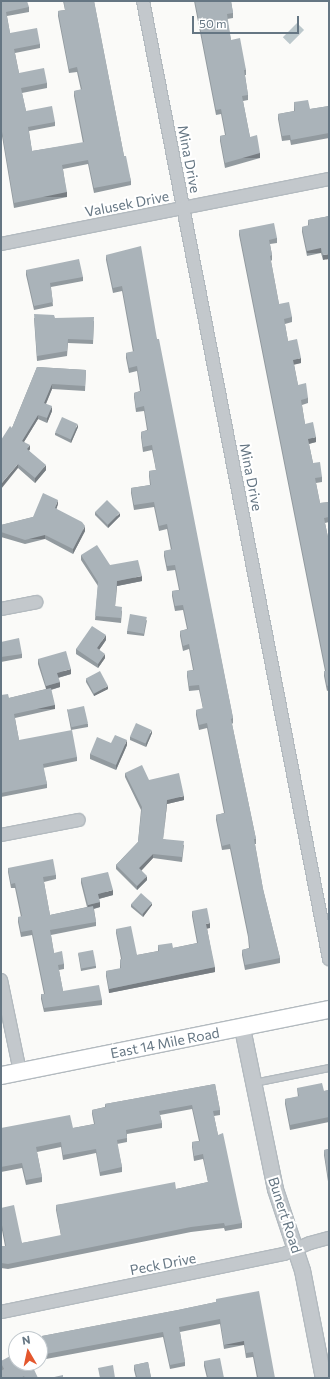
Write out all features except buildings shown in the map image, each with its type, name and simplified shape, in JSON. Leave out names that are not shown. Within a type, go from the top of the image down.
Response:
[{"type":"main road","name":"East 14 Mile Road","points":[[1,1074],[20,1072],[329,1010]]},
{"type":"street","name":"Mina Drive","points":[[143,1],[329,958]]},
{"type":"street","name":"Valusek Drive","points":[[1,244],[329,180]]},
{"type":"street","points":[[1,609],[36,602]]},
{"type":"street","points":[[1,835],[79,820]]},
{"type":"street","points":[[1,980],[20,1072]]},
{"type":"street","name":"Bunert Road","points":[[242,1028],[275,1189],[297,1249],[323,1378]]},
{"type":"street","name":"Peck Drive","points":[[1,1312],[284,1254],[329,1238]]},
{"type":"lane","points":[[253,1083],[329,1068]]},
{"type":"shaded area","points":[[297,23],[304,30],[290,44],[283,37]]}]
